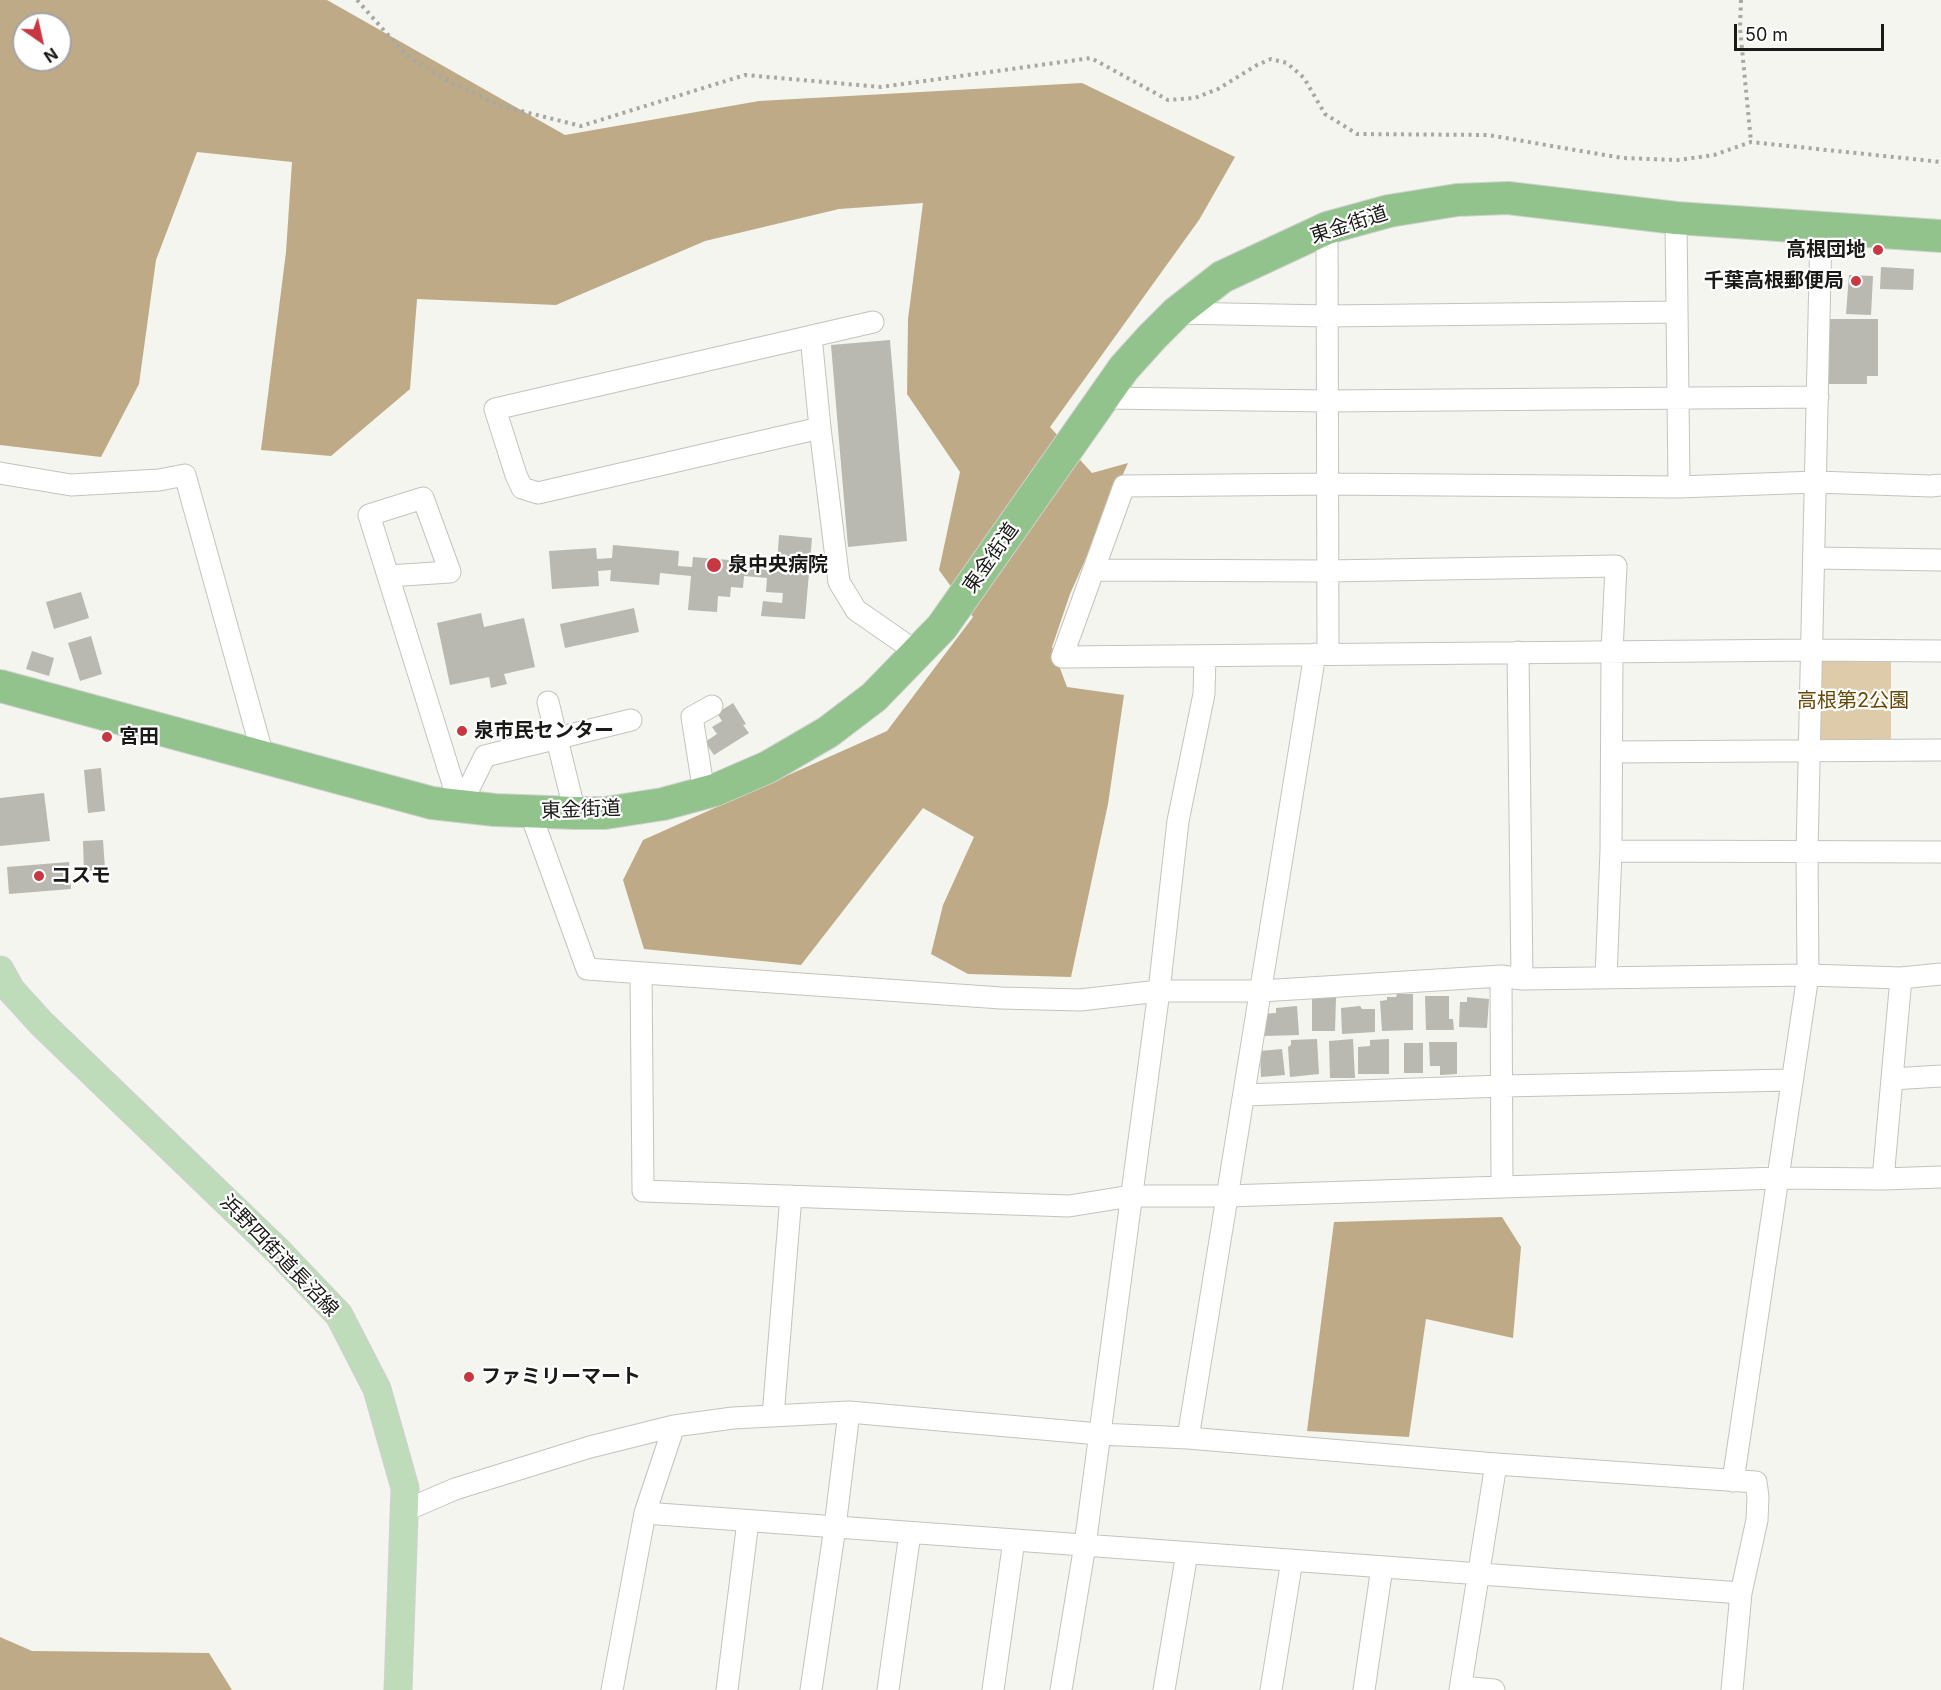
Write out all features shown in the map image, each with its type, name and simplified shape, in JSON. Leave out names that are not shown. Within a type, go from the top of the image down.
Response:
[{"type":"highway","name":"東金街道","points":[[0,686],[432,803],[530,812],[575,813],[605,813],[663,804],[716,790],[768,767],[828,732],[874,697],[942,627],[1124,368],[1176,313],[1222,277],[1327,228],[1389,211],[1457,200],[1508,198],[1676,218],[1941,236]]},
{"type":"main road","name":"浜野四街道長沼線","points":[[0,970],[11,990],[42,1024],[278,1251],[339,1315],[376,1389],[405,1488],[398,1690]]},
{"type":"street","points":[[1676,218],[1678,487]]},
{"type":"street","points":[[1188,1438],[1261,991],[1321,654],[1327,571],[1327,228]]},
{"type":"street","points":[[1733,1481],[1808,975],[1808,852],[1821,229]]},
{"type":"street","points":[[1176,313],[1327,316],[1677,312]]},
{"type":"street","points":[[820,428],[538,493],[522,488],[495,409],[873,322]]},
{"type":"street","points":[[811,336],[839,582],[856,610],[918,653]]},
{"type":"street","points":[[1103,398],[1328,401],[1818,397]]},
{"type":"street","points":[[0,472],[71,484],[159,480],[185,475],[263,756]]},
{"type":"street","points":[[1941,485],[1816,482],[1678,487],[1328,484],[1124,486],[1062,657],[1518,652],[1941,651]]},
{"type":"street","points":[[1814,558],[1941,560]]},
{"type":"street","points":[[1094,570],[1327,571],[1616,566],[1612,652],[1611,851],[1606,978]]},
{"type":"street","points":[[388,576],[460,806]]},
{"type":"street","points":[[1518,652],[1522,979]]},
{"type":"street","points":[[1061,1690],[1085,1545],[1159,991],[1178,821],[1204,694],[1205,656]]},
{"type":"street","points":[[548,702],[575,813]]},
{"type":"street","points":[[704,793],[692,717],[712,706]]},
{"type":"street","points":[[460,806],[485,756],[631,720]]},
{"type":"street","points":[[1612,752],[1941,750]]},
{"type":"street","points":[[530,812],[587,969],[1012,998],[1080,1000],[1159,991],[1261,991],[1501,976],[1522,979],[1808,975],[1901,978],[1941,974]]},
{"type":"street","points":[[1611,851],[1941,852]]},
{"type":"street","points":[[641,974],[643,1191],[1069,1206],[1131,1196],[1227,1196],[1778,1178],[1941,1177]]},
{"type":"street","points":[[1501,976],[1502,1186]]},
{"type":"street","points":[[1883,1179],[1901,978]]},
{"type":"street","points":[[1892,1078],[1941,1076]]},
{"type":"street","points":[[1244,1095],[1503,1086],[1791,1080]]},
{"type":"street","points":[[773,1416],[791,1196]]},
{"type":"street","points":[[404,1511],[466,1486],[590,1447],[674,1426],[733,1418],[849,1412],[1099,1434],[1188,1438],[1496,1464],[1756,1482],[1757,1520],[1741,1593],[1732,1690]]},
{"type":"street","points":[[811,1690],[849,1412]]},
{"type":"street","points":[[612,1690],[645,1513],[674,1426]]},
{"type":"street","points":[[1494,1690],[1461,1689],[1496,1464]]},
{"type":"street","points":[[645,1513],[1741,1593]]},
{"type":"street","points":[[727,1690],[748,1521]]},
{"type":"street","points":[[888,1690],[910,1533]]},
{"type":"street","points":[[993,1690],[1014,1540]]},
{"type":"street","points":[[1164,1690],[1187,1553]]},
{"type":"street","points":[[1271,1690],[1292,1560]]},
{"type":"street","points":[[1364,1690],[1382,1567]]},
{"type":"path","points":[[357,0],[405,54],[442,78],[501,106],[581,126],[745,75],[881,87],[1091,58],[1168,100],[1195,98],[1218,89],[1271,59],[1287,63],[1304,78],[1325,114],[1357,134],[1488,135],[1622,158],[1678,160],[1714,155],[1751,141],[1941,162]]},
{"type":"path","points":[[1741,0],[1740,28],[1751,141]]},
{"type":"green space","name":"高根第2公園","points":[[1816,659],[1891,659],[1891,744],[1815,744]]},
{"type":"shaded area","points":[[0,0],[327,0],[565,135],[759,101],[1082,83],[1235,157],[1199,220],[1050,427],[1092,473],[1128,463],[1070,594],[1052,647],[1067,687],[1124,695],[1108,804],[1071,977],[968,974],[931,954],[943,905],[974,837],[923,808],[801,965],[644,949],[623,880],[643,840],[887,731],[973,617],[939,570],[960,472],[907,394],[908,319],[923,203],[839,209],[705,241],[556,305],[417,299],[410,389],[331,456],[261,450],[286,252],[292,162],[197,152],[156,260],[139,384],[101,457],[0,445]]},
{"type":"shaded area","points":[[1502,1217],[1521,1247],[1513,1338],[1426,1319],[1409,1437],[1307,1431],[1334,1222]]},
{"type":"shaded area","points":[[0,1637],[32,1651],[209,1653],[232,1690],[0,1690]]},
{"type":"building","points":[[1881,267],[1914,269],[1913,290],[1880,289]]},
{"type":"building","points":[[1849,275],[1873,276],[1871,315],[1846,314]]},
{"type":"building","points":[[1829,319],[1878,319],[1878,376],[1867,376],[1867,384],[1829,384]]},
{"type":"building","points":[[890,340],[907,541],[848,547],[831,345]]},
{"type":"building","points":[[779,535],[812,538],[805,619],[761,616],[763,601],[782,603],[783,593],[766,592],[767,578],[744,576],[743,588],[731,587],[730,597],[718,596],[717,612],[688,610],[691,576],[660,573],[659,585],[610,581],[611,570],[598,571],[599,586],[552,589],[549,551],[596,548],[597,559],[612,558],[613,545],[679,551],[678,566],[692,567],[693,557],[777,564]]},
{"type":"building","points":[[81,592],[89,618],[54,629],[46,602]]},
{"type":"building","points":[[634,608],[639,632],[565,648],[560,624]]},
{"type":"building","points":[[481,613],[484,627],[524,618],[535,667],[504,674],[507,684],[491,688],[489,677],[450,685],[437,623]]},
{"type":"building","points":[[91,636],[102,674],[80,681],[68,643]]},
{"type":"building","points":[[32,651],[54,658],[49,676],[26,669]]},
{"type":"building","points":[[733,703],[749,733],[714,755],[705,742],[717,734],[712,727],[722,721],[717,713]]},
{"type":"building","points":[[101,768],[105,811],[88,813],[84,770]]},
{"type":"building","points":[[44,793],[50,841],[0,846],[0,798]]},
{"type":"building","points":[[103,840],[105,869],[84,871],[83,841]]},
{"type":"building","points":[[69,862],[71,889],[9,894],[7,867]]},
{"type":"building","points":[[1397,994],[1413,994],[1413,1030],[1382,1031],[1380,1001],[1387,1000],[1387,997],[1396,997]]},
{"type":"building","points":[[1425,996],[1449,996],[1449,1019],[1453,1019],[1454,1030],[1426,1030]]},
{"type":"building","points":[[1467,997],[1489,999],[1487,1028],[1459,1027],[1460,1002],[1467,1002]]},
{"type":"building","points":[[1312,998],[1336,998],[1335,1031],[1312,1031]]},
{"type":"building","points":[[1297,1006],[1299,1035],[1263,1036],[1261,1014],[1276,1013],[1276,1008]]},
{"type":"building","points":[[1360,1006],[1362,1009],[1375,1009],[1375,1032],[1342,1034],[1341,1008]]},
{"type":"building","points":[[1317,1039],[1319,1074],[1290,1077],[1288,1047],[1291,1045],[1291,1040]]},
{"type":"building","points":[[1353,1039],[1355,1078],[1330,1078],[1329,1041]]},
{"type":"building","points":[[1389,1039],[1389,1074],[1358,1074],[1358,1047],[1370,1046],[1370,1040]]},
{"type":"building","points":[[1429,1042],[1457,1042],[1457,1074],[1440,1075],[1440,1066],[1430,1066]]},
{"type":"building","points":[[1404,1043],[1423,1043],[1423,1073],[1404,1073]]},
{"type":"building","points":[[1282,1049],[1285,1075],[1261,1077],[1260,1051]]},
{"type":"place","name":"高根団地","points":[[1878,250]]},
{"type":"place","name":"千葉高根郵便局","points":[[1856,281]]},
{"type":"place","name":"泉中央病院","points":[[714,565]]},
{"type":"place","name":"泉市民センター","points":[[462,731]]},
{"type":"place","name":"宮田","points":[[107,737]]},
{"type":"place","name":"コスモ","points":[[39,876]]},
{"type":"place","name":"ファミリーマート","points":[[469,1377]]}]
